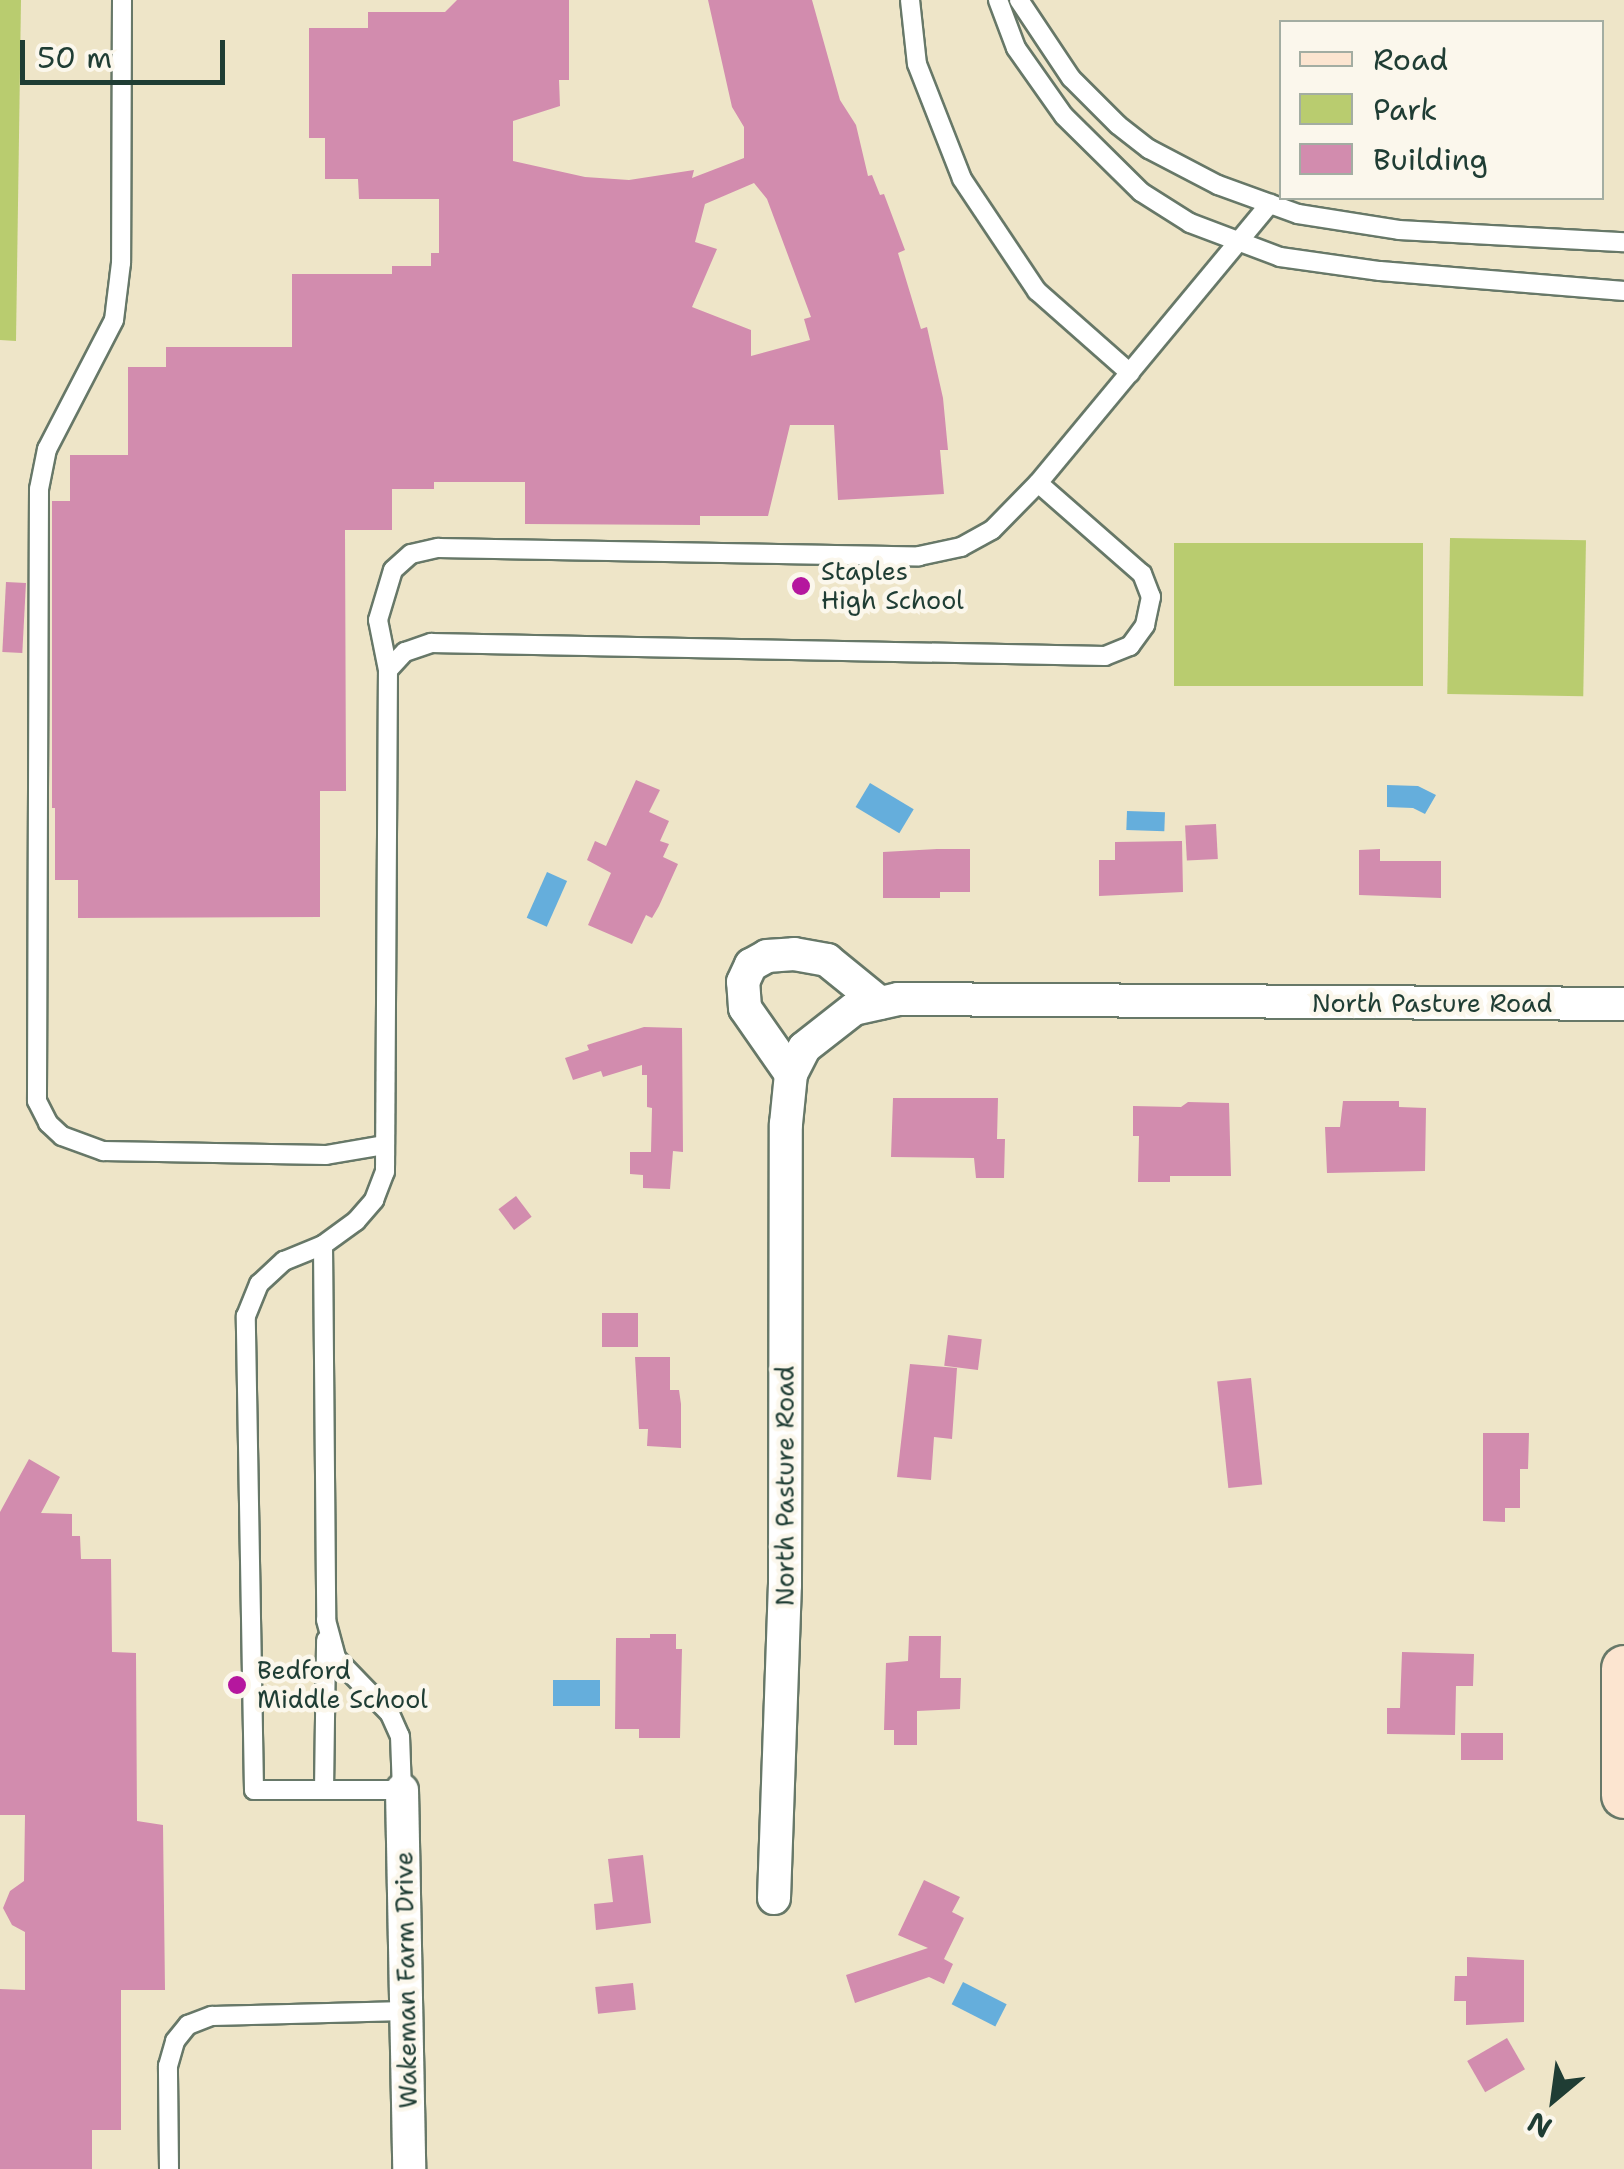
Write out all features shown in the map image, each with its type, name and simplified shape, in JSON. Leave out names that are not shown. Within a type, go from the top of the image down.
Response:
[{"type":"street","points":[[792,1074],[745,1008],[743,982],[751,965],[767,956],[794,954],[827,960],[880,1003]]},
{"type":"street","name":"North Pasture Road","points":[[774,1898],[785,1584],[786,1124],[792,1074],[804,1048],[824,1029],[854,1010],[918,999],[1624,1004]]},
{"type":"street","points":[[1624,1668],[1624,1795]]},
{"type":"street","name":"Wakeman Farm Drive","points":[[402,1790],[409,2169]]},
{"type":"lane","points":[[122,0],[122,264],[114,320],[48,449],[39,489],[38,1101],[48,1124],[62,1136],[103,1151],[326,1156],[385,1145]]},
{"type":"lane","points":[[910,0],[918,64],[962,179],[1037,290],[1130,373]]},
{"type":"lane","points":[[998,0],[1016,48],[1064,116],[1119,173],[1190,223],[1280,257],[1380,271],[1624,291]]},
{"type":"lane","points":[[1019,0],[1072,78],[1118,125],[1174,164],[1270,204],[1298,214],[1399,230],[1624,242]]},
{"type":"lane","points":[[326,1620],[336,1658],[390,1714],[400,1736],[402,1790],[254,1790],[246,1316],[258,1284],[284,1262],[323,1245],[356,1221],[374,1200],[385,1172],[388,670],[378,620],[397,564],[424,550],[919,556],[961,547],[979,538],[1038,483],[1270,204]]},
{"type":"lane","points":[[388,670],[405,652],[431,643],[1105,656],[1130,646],[1145,625],[1150,597],[1142,574],[1038,483]]},
{"type":"lane","points":[[323,1245],[324,1790]]},
{"type":"lane","points":[[169,2169],[168,2066],[175,2041],[188,2025],[212,2016],[406,2012]]},
{"type":"green space","points":[[0,0],[21,0],[16,341],[0,340]]},
{"type":"green space","points":[[1450,538],[1586,540],[1583,696],[1447,694]]},
{"type":"green space","points":[[1174,543],[1423,543],[1423,686],[1174,686]]},
{"type":"water","points":[[870,783],[914,809],[899,833],[856,807]]},
{"type":"water","points":[[1387,785],[1418,786],[1436,795],[1425,814],[1413,808],[1387,807]]},
{"type":"water","points":[[1127,811],[1165,812],[1164,831],[1126,830]]},
{"type":"water","points":[[547,872],[567,881],[547,927],[527,918]]},
{"type":"water","points":[[553,1680],[600,1680],[600,1706],[553,1706]]},
{"type":"water","points":[[963,1982],[1007,2004],[995,2027],[952,2004]]},
{"type":"building","points":[[457,0],[569,0],[569,80],[559,80],[560,106],[513,121],[513,161],[585,177],[629,180],[694,170],[692,178],[744,158],[744,127],[732,107],[708,0],[812,0],[840,100],[856,125],[868,176],[872,175],[880,195],[884,194],[905,250],[898,253],[921,329],[927,327],[943,398],[948,450],[940,450],[944,494],[838,500],[834,425],[790,425],[768,516],[700,516],[700,525],[525,524],[525,482],[434,482],[434,489],[392,489],[392,530],[345,530],[346,791],[320,791],[320,917],[78,918],[78,880],[55,880],[52,808],[52,501],[70,501],[70,455],[128,455],[128,367],[166,367],[166,347],[292,347],[292,274],[392,274],[392,266],[431,266],[431,253],[439,253],[439,199],[359,199],[358,179],[325,179],[325,138],[309,138],[309,28],[368,28],[368,12],[445,12]],"holes":[[[754,183],[767,199],[811,317],[804,319],[810,340],[751,356],[751,330],[692,307],[717,249],[695,242],[705,204]]]},
{"type":"building","points":[[6,582],[26,583],[22,653],[2,652]]},
{"type":"building","points":[[636,780],[660,790],[649,812],[669,821],[660,841],[669,844],[663,857],[678,864],[659,906],[652,918],[646,915],[632,944],[588,925],[611,873],[587,860],[595,841],[606,846]]},
{"type":"building","points":[[1216,824],[1218,859],[1187,861],[1185,826]]},
{"type":"building","points":[[1182,841],[1183,892],[1099,896],[1099,860],[1115,860],[1115,842]]},
{"type":"building","points":[[970,849],[970,892],[940,892],[940,898],[883,898],[883,852]]},
{"type":"building","points":[[1380,849],[1380,861],[1441,861],[1441,898],[1359,895],[1359,850]]},
{"type":"building","points":[[644,1027],[682,1028],[683,1152],[673,1151],[670,1189],[643,1188],[643,1175],[630,1174],[630,1152],[651,1152],[652,1108],[647,1107],[647,1075],[642,1075],[642,1065],[603,1077],[601,1071],[573,1080],[565,1058],[589,1050],[587,1045]]},
{"type":"building","points":[[893,1098],[998,1098],[997,1139],[1005,1139],[1004,1178],[976,1178],[974,1158],[891,1157]]},
{"type":"building","points":[[1343,1101],[1399,1101],[1399,1107],[1426,1108],[1425,1171],[1327,1173],[1325,1127],[1340,1127]]},
{"type":"building","points":[[1188,1102],[1229,1103],[1231,1176],[1170,1176],[1170,1182],[1138,1182],[1139,1136],[1133,1136],[1133,1106],[1181,1107]]},
{"type":"building","points":[[516,1196],[532,1217],[514,1230],[498,1209]]},
{"type":"building","points":[[602,1313],[638,1313],[638,1347],[602,1347]]},
{"type":"building","points":[[948,1335],[982,1339],[978,1370],[944,1366]]},
{"type":"building","points":[[635,1357],[670,1357],[670,1390],[679,1390],[681,1404],[681,1448],[647,1446],[648,1429],[639,1429]]},
{"type":"building","points":[[910,1364],[957,1368],[952,1439],[934,1437],[931,1480],[897,1477]]},
{"type":"building","points":[[1251,1378],[1262,1484],[1228,1488],[1217,1382]]},
{"type":"building","points":[[1483,1433],[1529,1433],[1528,1469],[1520,1469],[1520,1508],[1505,1508],[1505,1522],[1483,1521]]},
{"type":"building","points":[[29,1459],[60,1477],[41,1513],[72,1514],[72,1536],[80,1536],[81,1559],[111,1559],[112,1652],[136,1653],[137,1821],[163,1825],[165,1990],[121,1990],[121,2130],[92,2130],[92,2169],[0,2169],[0,1989],[25,1990],[25,1932],[12,1925],[3,1908],[10,1891],[24,1881],[25,1815],[0,1815],[0,1512]]},
{"type":"building","points":[[650,1634],[676,1634],[676,1649],[682,1649],[680,1738],[639,1738],[639,1729],[615,1729],[616,1638],[650,1638]]},
{"type":"building","points":[[909,1636],[941,1636],[940,1678],[961,1678],[960,1709],[917,1711],[917,1745],[894,1745],[894,1730],[884,1730],[886,1663],[908,1661]]},
{"type":"building","points":[[1402,1652],[1474,1654],[1473,1686],[1456,1686],[1455,1735],[1387,1734],[1387,1708],[1400,1708]]},
{"type":"building","points":[[1461,1733],[1503,1733],[1503,1760],[1461,1760]]},
{"type":"building","points":[[643,1855],[651,1923],[596,1930],[594,1904],[613,1902],[608,1859]]},
{"type":"building","points":[[924,1880],[960,1897],[952,1912],[964,1918],[944,1959],[953,1964],[944,1984],[929,1977],[855,2003],[846,1975],[928,1948],[898,1935]]},
{"type":"building","points":[[1467,1957],[1524,1960],[1524,2022],[1466,2025],[1466,2001],[1454,2001],[1455,1976],[1467,1976]]},
{"type":"building","points":[[633,1983],[636,2010],[598,2014],[595,1987]]},
{"type":"building","points":[[1507,2038],[1525,2069],[1485,2092],[1467,2061]]},
{"type":"place","name":"Staples High School","points":[[801,586]]},
{"type":"place","name":"Bedford Middle School","points":[[237,1685]]}]
